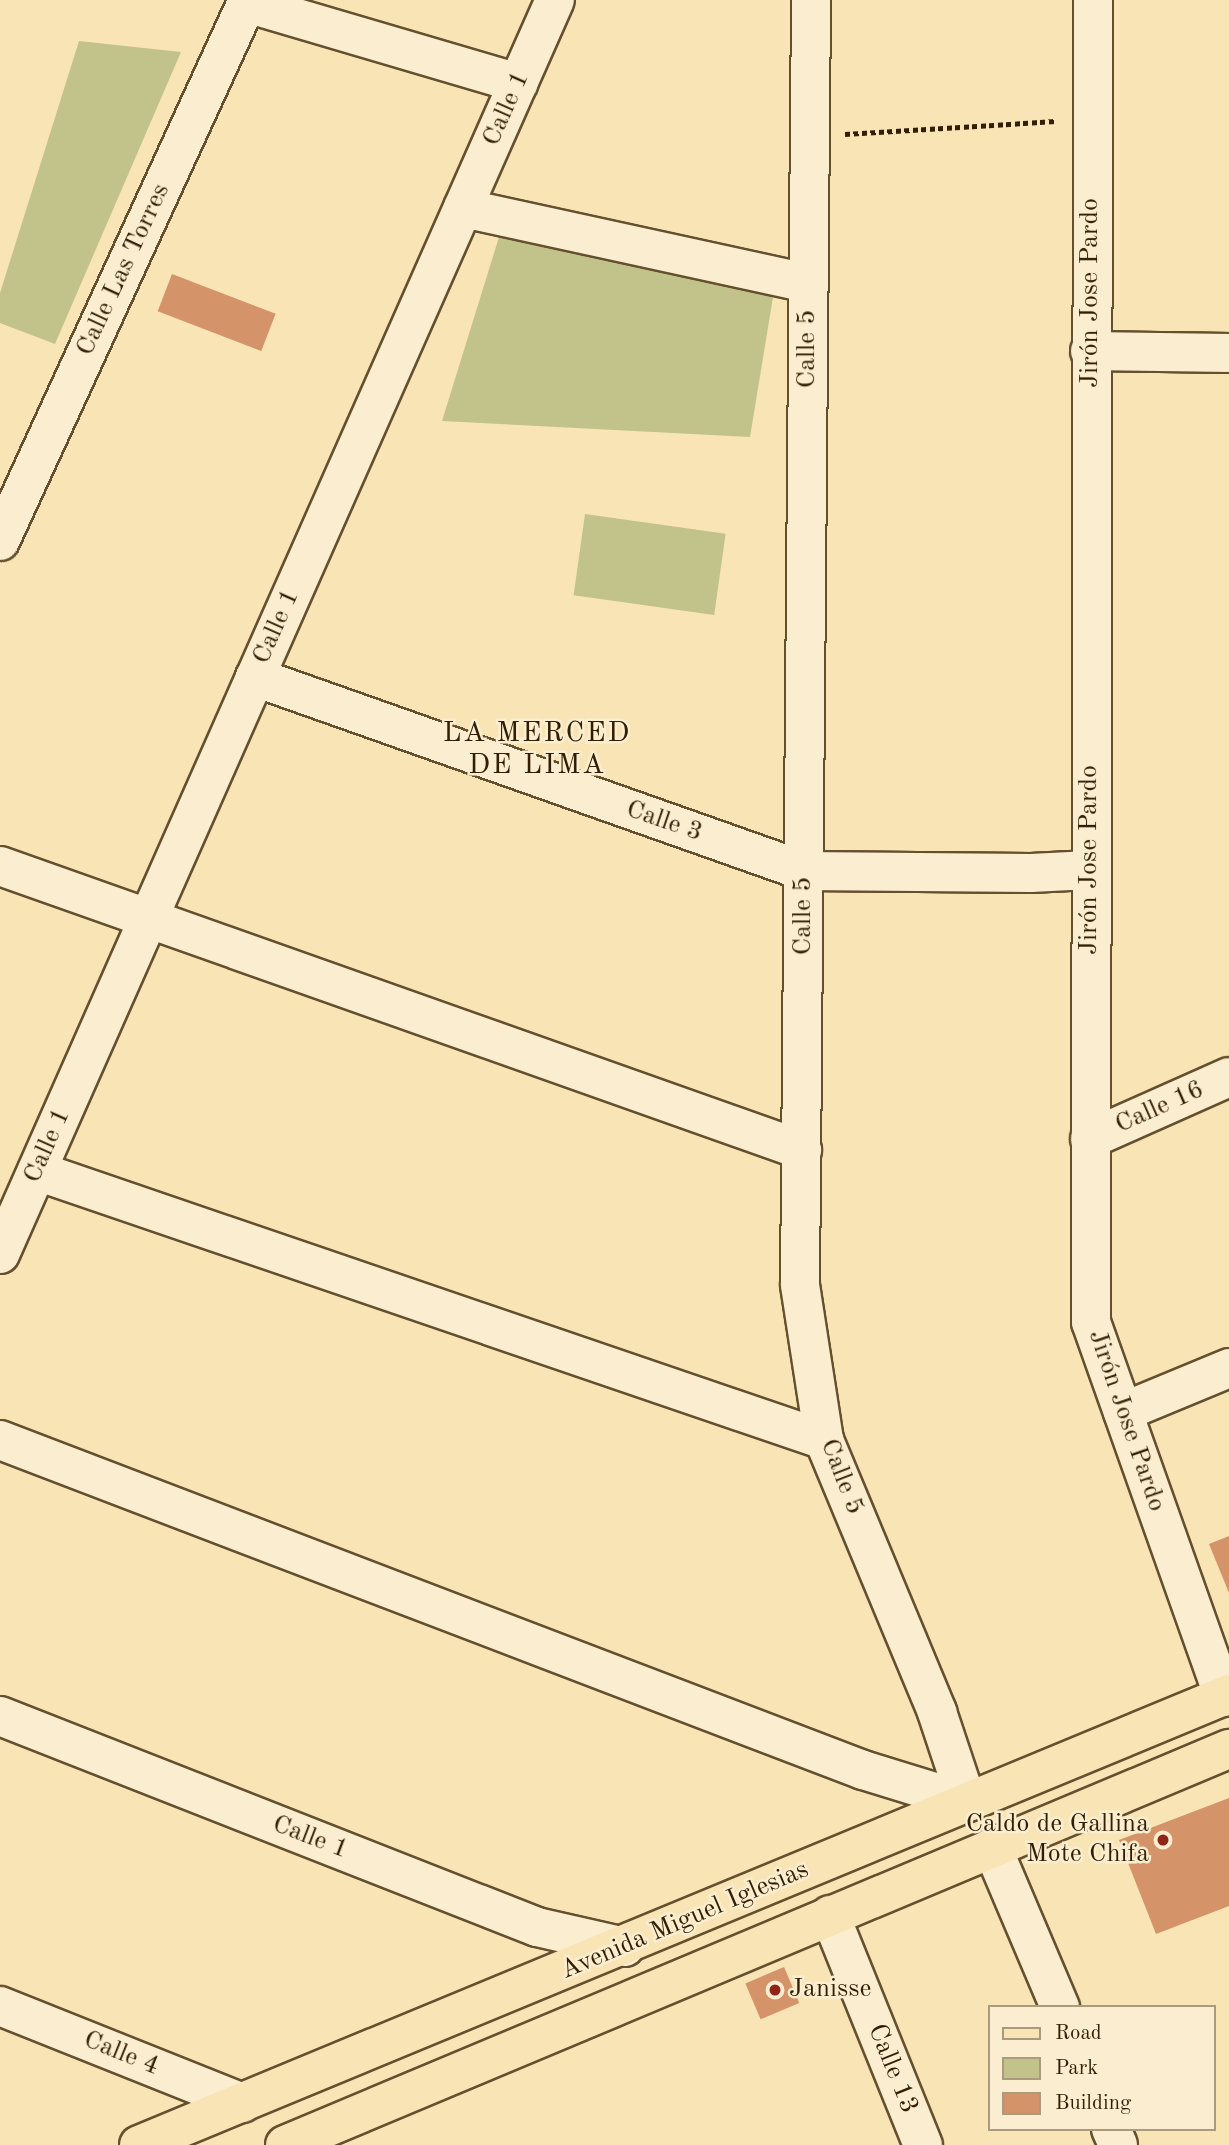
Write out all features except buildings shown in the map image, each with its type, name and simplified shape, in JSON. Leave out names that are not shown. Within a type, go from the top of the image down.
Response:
[{"type":"main road","name":"Avenida Miguel Iglesias","points":[[139,2145],[625,1947],[1226,1695]]},
{"type":"main road","name":"Avenida Miguel Iglesias","points":[[303,2143],[830,1915],[1229,1749]]},
{"type":"street","name":"Calle 1","points":[[0,1254],[555,0]]},
{"type":"street","name":"Calle 5","points":[[811,0],[800,1285],[824,1440],[937,1712],[967,1802]]},
{"type":"street","name":"Jirón Jose Pardo","points":[[1093,0],[1090,351],[1091,1322],[1226,1695]]},
{"type":"street","points":[[247,2],[518,83]]},
{"type":"street","name":"Calle Las Torres","points":[[0,541],[247,2]]},
{"type":"street","points":[[463,208],[808,283]]},
{"type":"street","points":[[1090,351],[1229,353]]},
{"type":"street","name":"Calle 3","points":[[255,677],[804,871],[1031,873],[1090,870]]},
{"type":"street","points":[[0,866],[802,1150]]},
{"type":"street","name":"Calle 16","points":[[1090,1139],[1229,1077]]},
{"type":"street","points":[[37,1171],[824,1440]]},
{"type":"street","points":[[1123,1412],[1229,1367]]},
{"type":"street","points":[[0,1440],[850,1765],[967,1802]]},
{"type":"street","name":"Calle 1","points":[[0,1716],[537,1927],[625,1947]]},
{"type":"street","points":[[992,1847],[1059,2005]]},
{"type":"street","name":"Calle 13","points":[[830,1915],[923,2145]]},
{"type":"street","name":"Calle 4","points":[[0,2006],[242,2103]]},
{"type":"path","points":[[809,136],[1092,119]]},
{"type":"green space","points":[[79,41],[181,52],[55,344],[0,323],[0,293]]},
{"type":"green space","points":[[499,237],[774,291],[750,437],[442,421]]},
{"type":"green space","points":[[585,514],[726,534],[714,615],[574,595]]},
{"type":"place","name":"Caldo de Gallina Mote Chifa","points":[[1163,1840]]},
{"type":"place","name":"Janisse","points":[[775,1990]]},
{"type":"district","name":"LA MERCED DE LIMA","points":[[537,750]]}]
